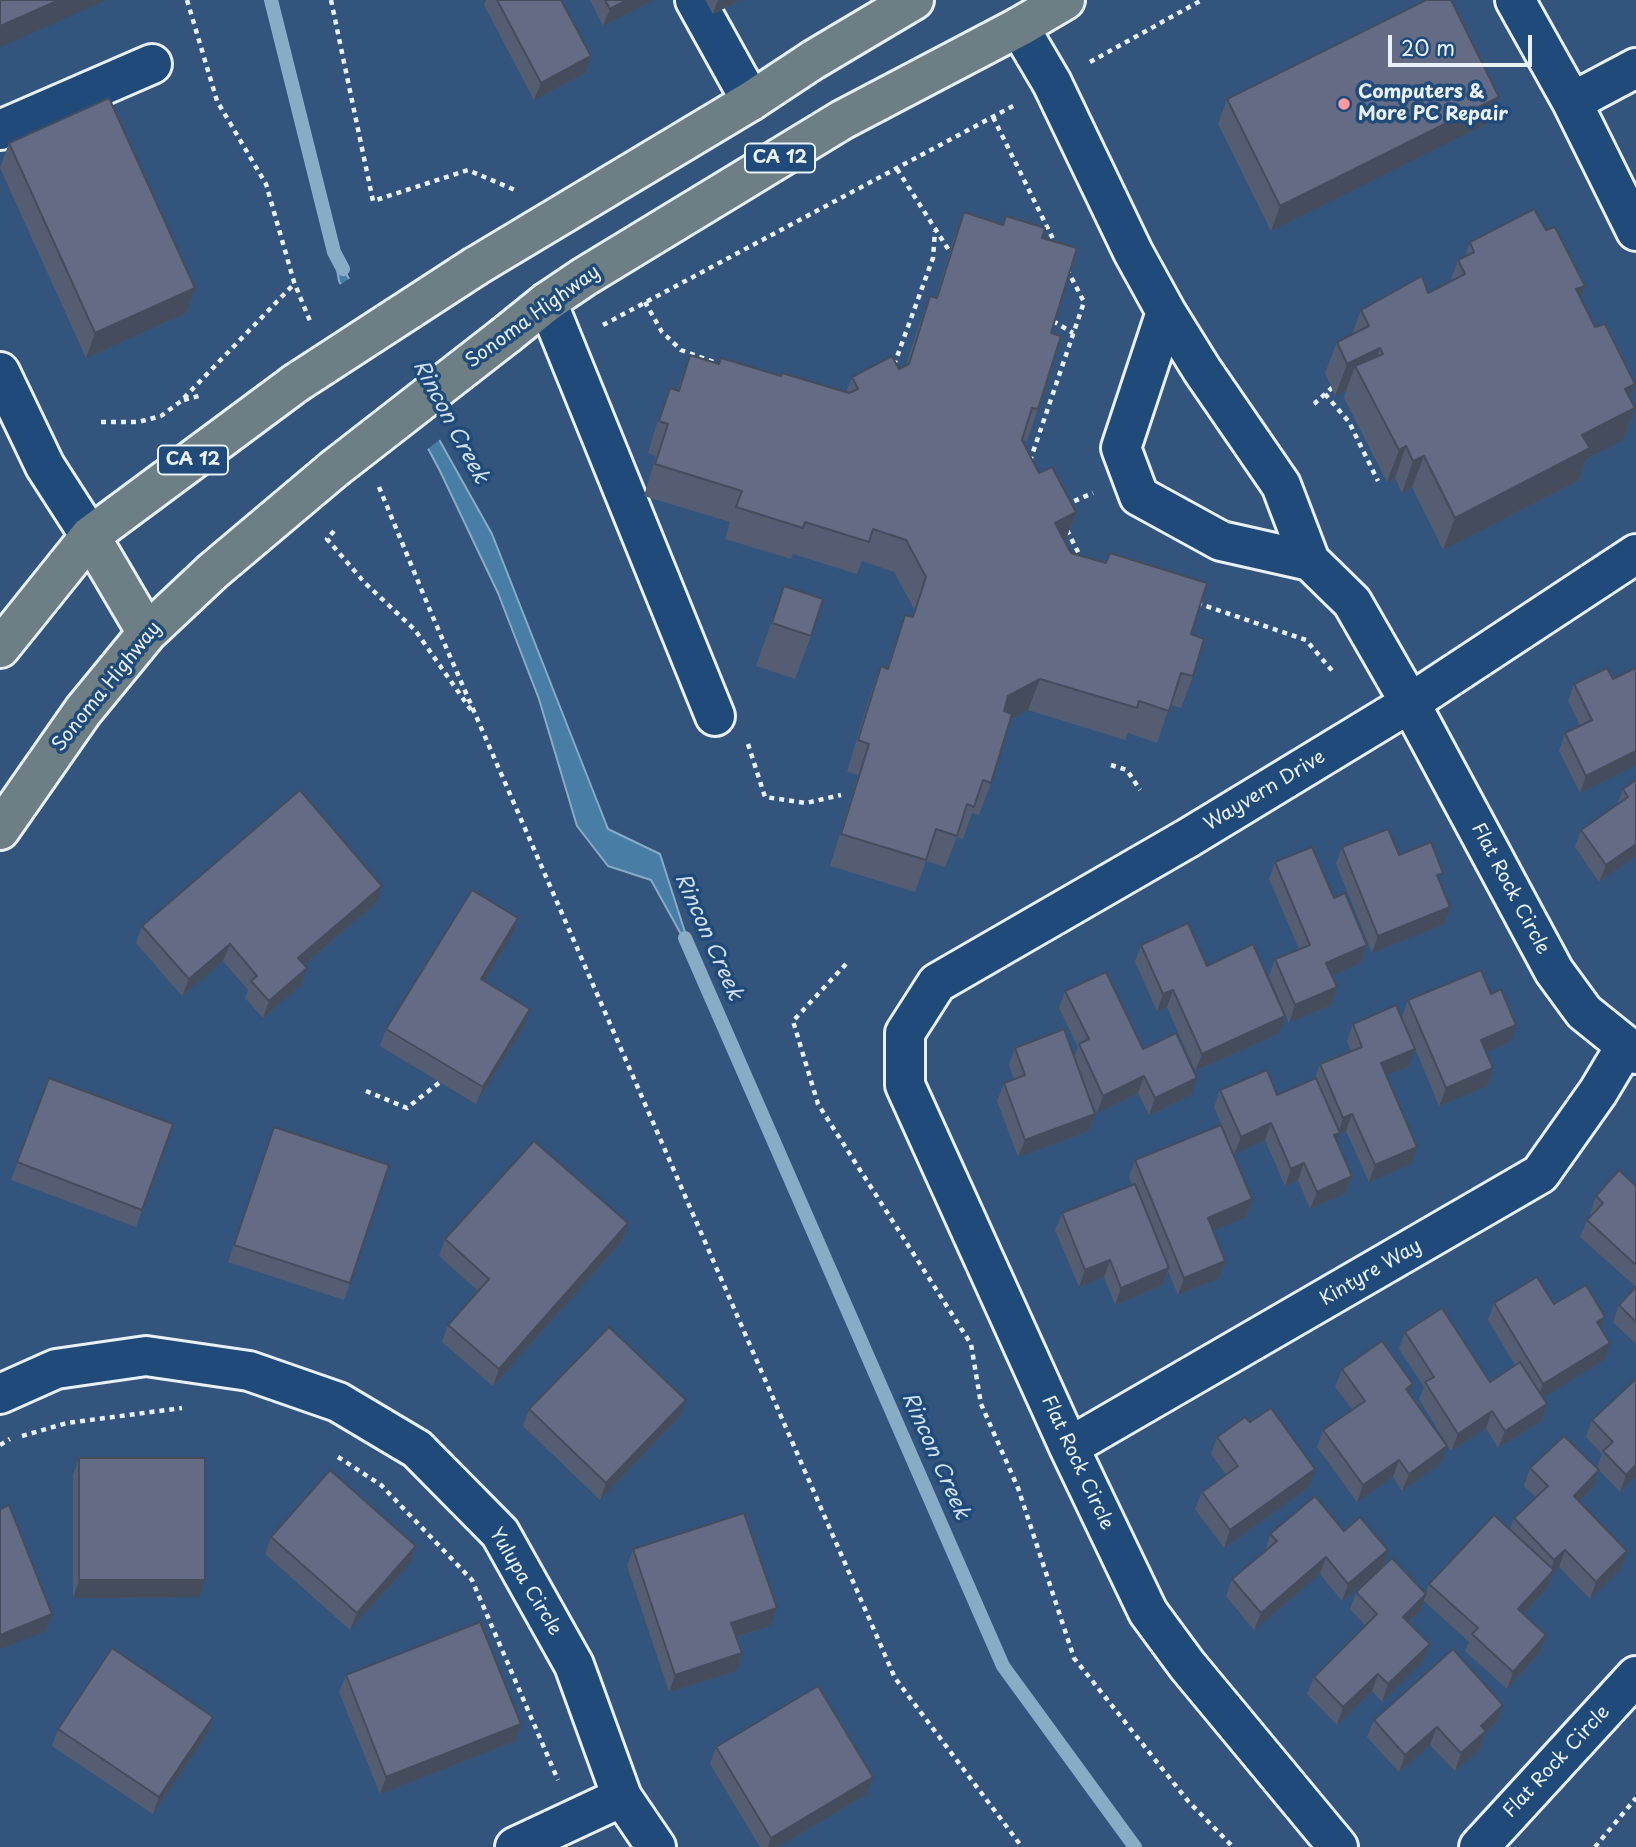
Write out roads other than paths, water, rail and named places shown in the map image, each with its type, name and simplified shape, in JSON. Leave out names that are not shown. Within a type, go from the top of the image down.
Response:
[{"type":"main road","name":"CA 12","points":[[0,648],[90,536],[296,383],[476,266],[751,102],[813,60],[914,0]]},
{"type":"main road","name":"Sonoma Highway","points":[[0,830],[83,711],[147,633],[213,571],[334,469],[547,302],[842,120],[1065,0]]},
{"type":"main road","points":[[90,536],[147,633]]},
{"type":"street","points":[[695,0],[751,102]]},
{"type":"street","points":[[1515,0],[1572,102],[1636,231]]},
{"type":"street","points":[[1019,27],[1052,83],[1133,252],[1167,312],[1202,370],[1281,485],[1311,561]]},
{"type":"street","points":[[0,130],[152,64]]},
{"type":"street","points":[[1572,102],[1636,68]]},
{"type":"street","points":[[547,302],[715,716]]},
{"type":"street","points":[[1167,312],[1121,448],[1139,496],[1221,541],[1311,561]]},
{"type":"street","points":[[0,372],[45,466],[90,536]]},
{"type":"street","name":"Wayvern Drive","points":[[905,1033],[937,983],[1188,838],[1410,703],[1636,554]]},
{"type":"street","name":"Flat Rock Circle","points":[[1311,561],[1352,603],[1410,703],[1554,971],[1584,1012],[1630,1051]]},
{"type":"street","name":"Flat Rock Circle","points":[[905,1033],[905,1085],[1069,1447],[1148,1612],[1187,1665],[1338,1847]]},
{"type":"street","name":"Kintyre Way","points":[[1069,1447],[1540,1174],[1630,1051]]},
{"type":"street","name":"Yulupa Circle","points":[[0,1394],[56,1369],[146,1356],[261,1375],[338,1402],[417,1450],[500,1533],[574,1665],[622,1797],[656,1847]]},
{"type":"street","name":"Flat Rock Circle","points":[[1479,1847],[1636,1676]]},
{"type":"street","points":[[515,1847],[622,1797]]},
{"type":"water","points":[[334,252],[492,534],[608,829],[660,854],[692,954],[651,880],[608,866],[577,826],[539,699],[498,593],[440,471],[339,281]]},
{"type":"waterway","name":"Rincon Creek","points":[[271,0],[334,252],[343,269]]},
{"type":"waterway","name":"Rincon Creek","points":[[685,938],[1003,1666],[1135,1847]]},
{"type":"place","name":"Computers & More PC Repair","points":[[1344,104]]}]
